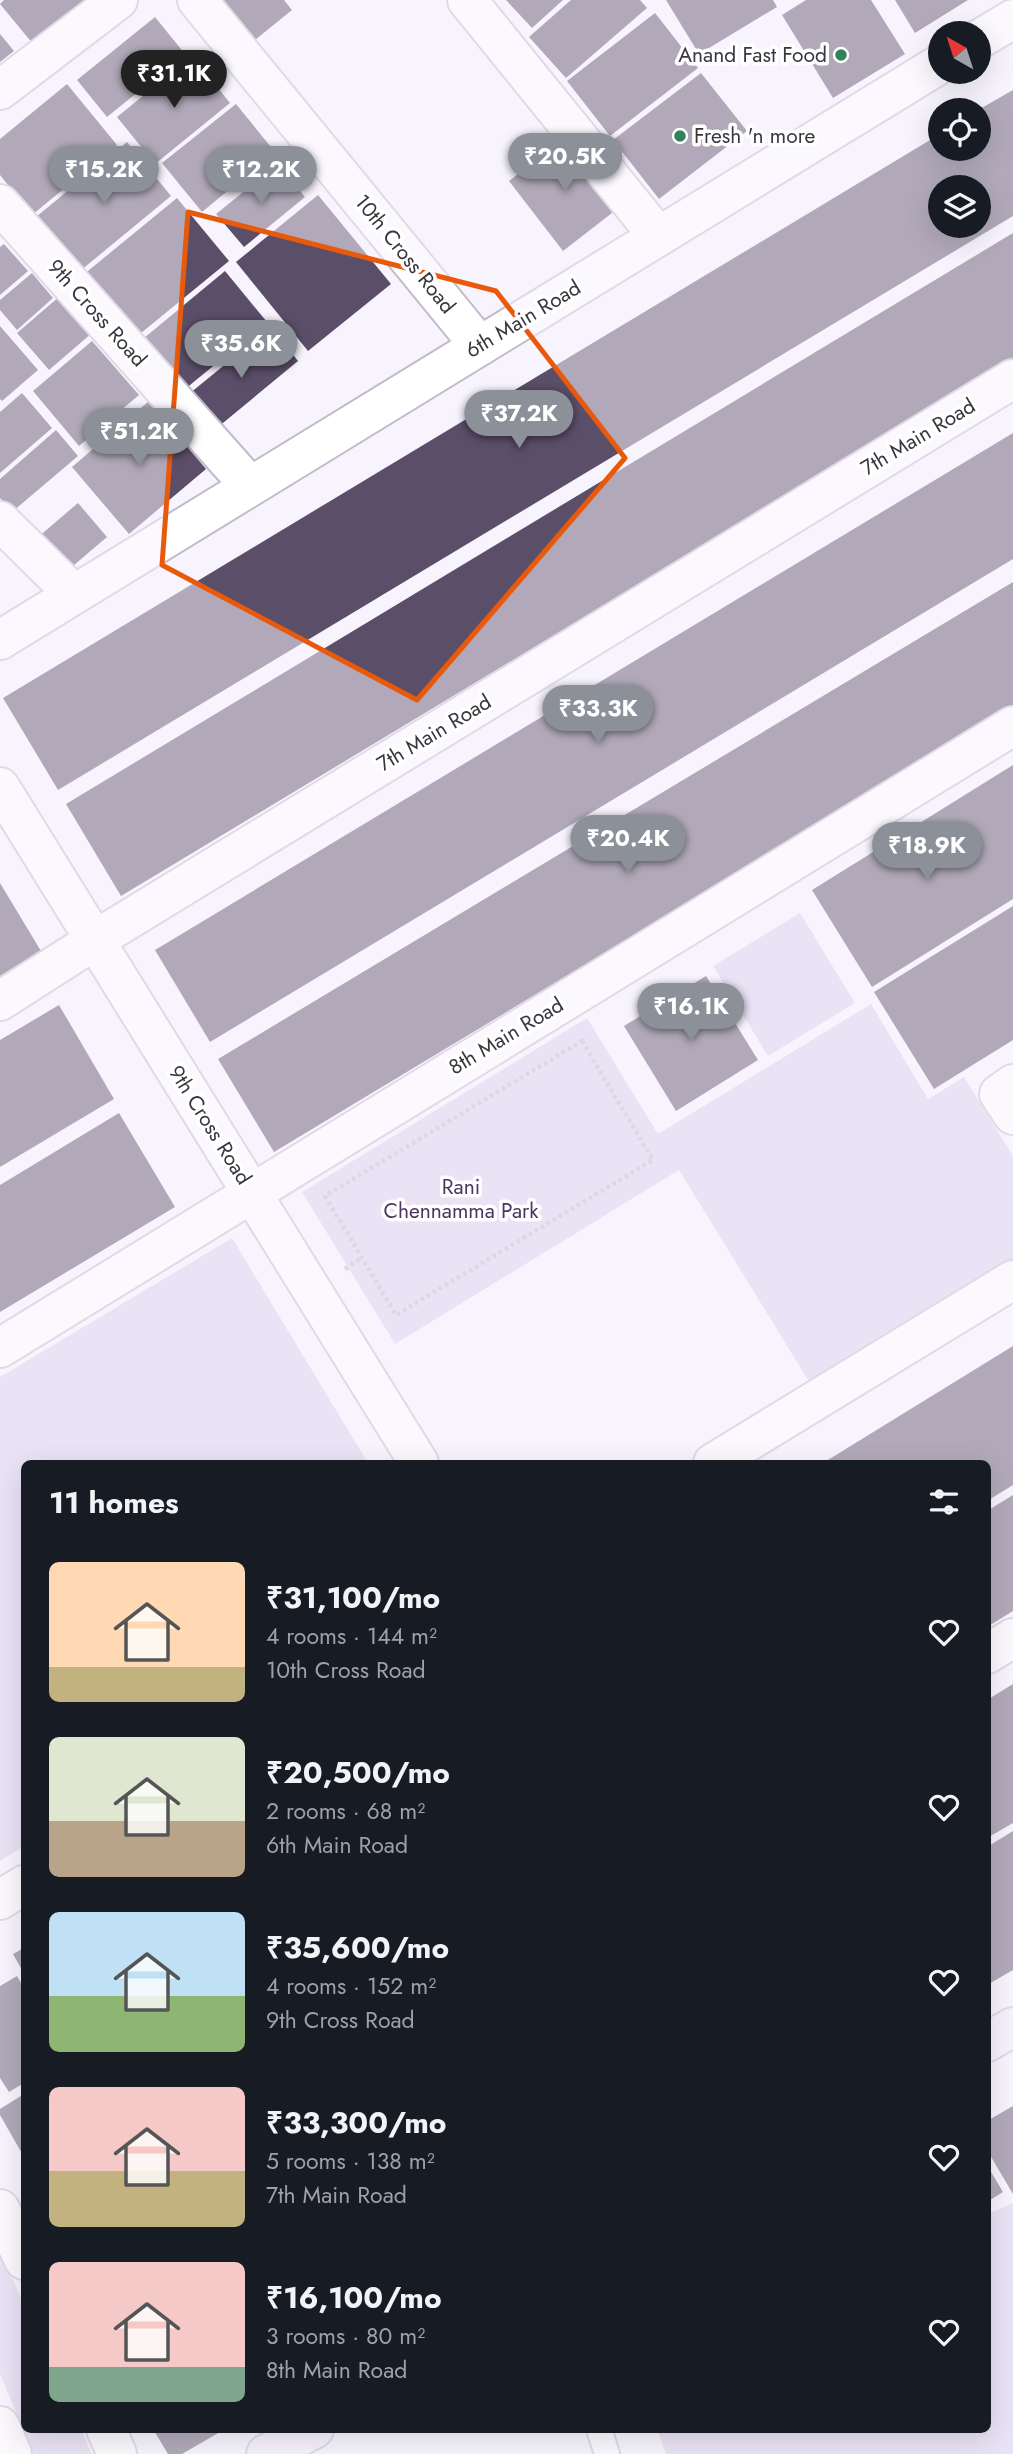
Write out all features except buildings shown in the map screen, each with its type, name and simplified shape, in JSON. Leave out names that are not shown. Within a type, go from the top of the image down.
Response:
[{"type":"main road","points":[[991,2040],[1013,2027]]},
{"type":"main road","points":[[266,2454],[306,2433]]},
{"type":"street","points":[[0,90],[118,0]]},
{"type":"street","name":"10th Cross Road","points":[[197,0],[480,345]]},
{"type":"street","points":[[467,0],[659,236]]},
{"type":"street","points":[[991,32],[1013,19]]},
{"type":"street","name":"6th Main Road","points":[[0,640],[928,71]]},
{"type":"street","name":"9th Cross Road","points":[[0,204],[250,486]]},
{"type":"street","name":"7th Main Road","points":[[0,1002],[95,940],[1013,379]]},
{"type":"street","points":[[0,521],[74,594]]},
{"type":"street","name":"8th Main Road","points":[[0,1348],[1013,726]]},
{"type":"street","name":"9th Cross Road","points":[[0,787],[417,1460]]},
{"type":"street","points":[[1013,1084],[999,1094],[1013,1115]]},
{"type":"street","points":[[718,1460],[1013,1280]]},
{"type":"street","points":[[991,1652],[1013,1638]]},
{"type":"street","points":[[0,1900],[21,1887]]},
{"type":"street","points":[[0,2209],[21,2251]]},
{"type":"street","points":[[0,2426],[12,2454]]},
{"type":"street","points":[[108,2433],[117,2454]]},
{"type":"lane","points":[[600,2433],[607,2454]]},
{"type":"path","points":[[582,1041],[653,1160],[396,1315],[325,1196],[582,1041]]},
{"type":"highlighted area","points":[[188,212],[496,291],[625,458],[417,700],[162,565]]},
{"type":"green space","points":[[800,913],[855,1003],[768,1056],[713,966]]},
{"type":"green space","name":"Rani Chennamma Park","points":[[871,1004],[928,1099],[964,1077],[1013,1156],[1013,1266],[813,1388],[679,1170],[395,1344],[302,1192],[587,1018],[658,1134]]},
{"type":"green space","points":[[232,1238],[366,1460],[21,1460],[21,1848],[0,1861],[0,1377]]},
{"type":"green space","points":[[1013,2203],[1013,2454],[666,2454],[658,2433],[991,2433],[991,2212]]},
{"type":"green space","points":[[0,2251],[21,2298],[21,2423],[0,2374]]},
{"type":"green space","points":[[25,2433],[83,2433],[92,2454],[34,2454]]},
{"type":"place","name":"Anand Fast Food","points":[[841,55]]},
{"type":"place","name":"Fresh 'n more","points":[[680,136]]}]
